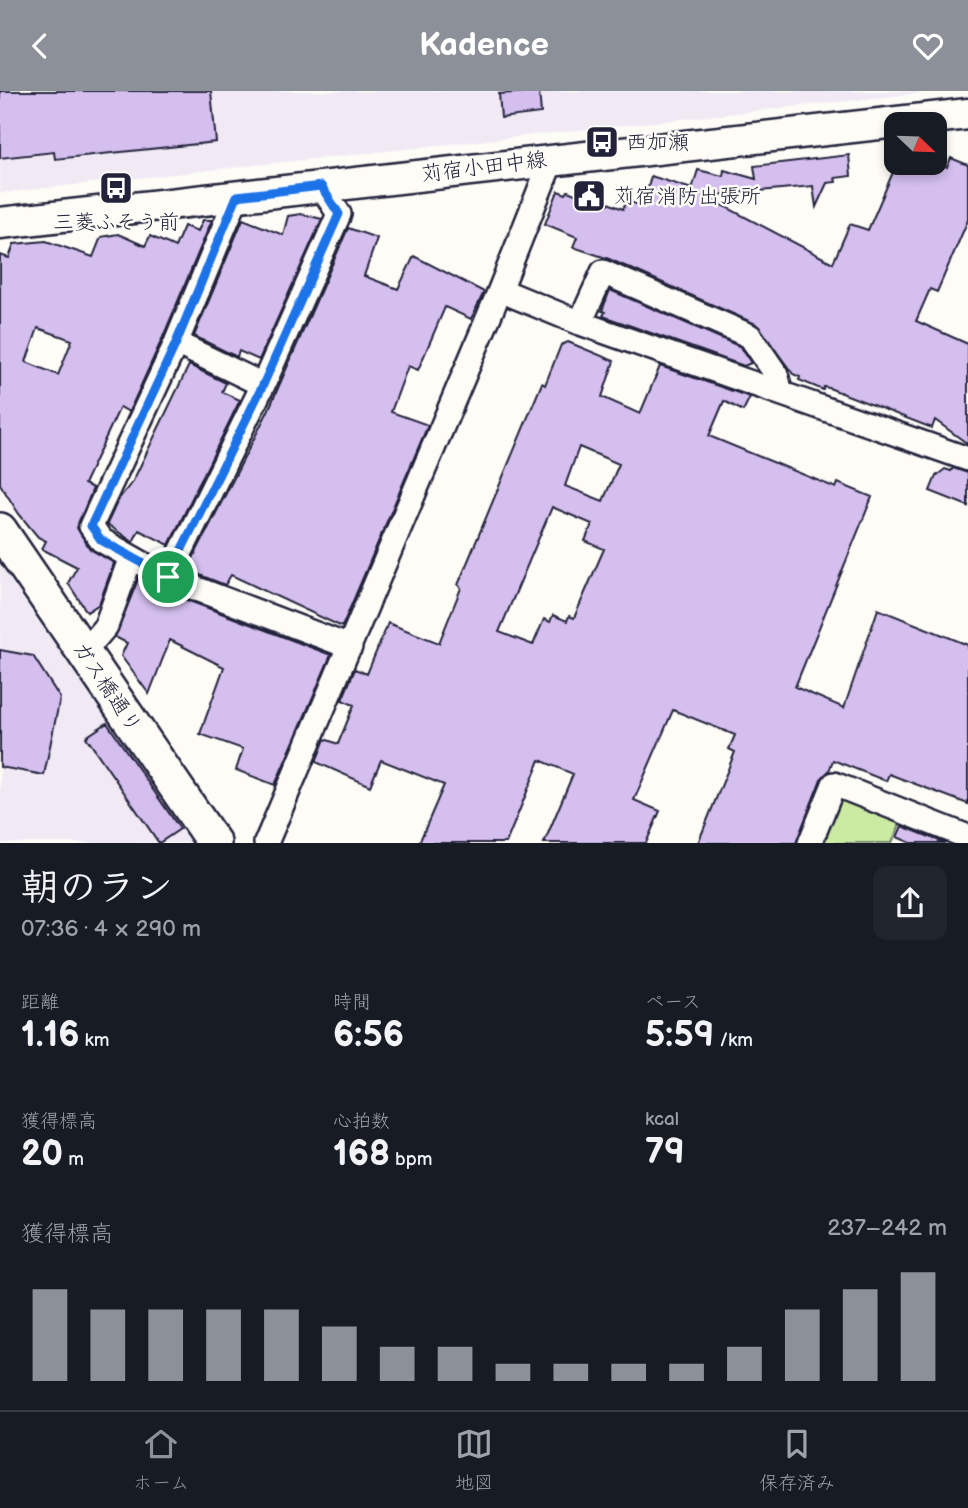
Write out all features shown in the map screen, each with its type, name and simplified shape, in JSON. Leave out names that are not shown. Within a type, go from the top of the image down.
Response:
[{"type":"main road","name":"ガス橋通り","points":[[0,530],[214,843]]},
{"type":"street","name":"苅宿小田中線","points":[[0,223],[968,114]]},
{"type":"street","points":[[266,843],[500,290],[552,159]]},
{"type":"street","points":[[168,577],[263,385],[339,214],[321,186]]},
{"type":"street","points":[[237,196],[176,343],[91,526],[101,540],[168,577],[349,647]]},
{"type":"street","points":[[580,323],[603,272],[750,336],[776,374],[781,393]]},
{"type":"street","points":[[500,290],[580,323],[968,459]]},
{"type":"street","points":[[176,343],[263,385]]},
{"type":"street","points":[[83,653],[106,625],[131,557]]},
{"type":"street","points":[[810,843],[834,784],[968,837]]},
{"type":"shaded area","points":[[0,91],[939,91],[0,193]]},
{"type":"shaded area","points":[[0,551],[198,843],[0,843]]},
{"type":"green space","points":[[844,796],[902,819],[892,843],[817,843],[834,798]]},
{"type":"building","points":[[0,91],[211,91],[216,142],[55,159],[54,152],[0,158]]},
{"type":"building","points":[[539,91],[541,113],[501,118],[499,94]]},
{"type":"building","points":[[849,155],[851,176],[835,178],[836,182],[827,183],[816,207],[813,186],[705,196],[833,263],[850,224],[868,230],[892,175],[947,175],[951,158],[968,165],[968,220],[937,292],[930,289],[916,321],[968,344],[968,444],[935,420],[932,428],[829,388],[824,387],[823,390],[799,380],[800,377],[793,374],[756,324],[609,259],[573,247],[577,237],[545,224],[558,191],[566,194],[568,191],[596,203],[598,199],[623,209],[627,200],[643,207],[651,176],[692,189],[698,170],[723,176],[724,170],[756,179],[754,166]]},
{"type":"building","points":[[301,214],[322,219],[259,360],[239,351],[237,357],[194,336],[243,219],[283,235],[288,216]]},
{"type":"building","points":[[203,220],[212,220],[129,412],[120,407],[84,484],[93,488],[77,528],[90,549],[114,563],[99,604],[87,612],[68,583],[77,567],[42,549],[46,541],[38,537],[19,514],[0,484],[0,255],[9,258],[14,244],[46,241],[93,257],[101,237],[118,234],[145,246],[150,236],[175,247],[184,226],[198,231]],"holes":[[[38,328],[72,340],[58,375],[26,362]]]},
{"type":"building","points":[[348,228],[377,238],[364,276],[398,289],[414,256],[484,292],[471,319],[445,307],[418,370],[408,366],[391,412],[428,425],[342,627],[231,575],[225,585],[187,570],[268,411]]},
{"type":"building","points":[[610,290],[741,347],[751,363],[744,366],[603,316],[605,312],[602,311]]},
{"type":"building","points":[[568,342],[614,361],[602,397],[640,414],[660,366],[750,397],[743,411],[724,401],[709,436],[836,488],[838,483],[872,497],[795,687],[844,708],[878,609],[968,645],[968,804],[889,774],[886,781],[833,760],[829,771],[821,779],[796,843],[698,843],[735,752],[729,749],[735,735],[673,710],[634,800],[660,811],[646,843],[544,843],[573,774],[540,760],[506,843],[419,843],[444,785],[381,760],[370,786],[316,762],[325,739],[338,744],[354,705],[342,700],[355,669],[367,674],[388,623],[439,643],[461,588],[458,585],[542,383],[545,385],[561,345]],"holes":[[[579,447],[619,464],[603,501],[565,486]],[[552,507],[592,524],[585,541],[604,549],[574,618],[569,616],[567,621],[553,615],[550,622],[544,619],[533,645],[499,632]]]},
{"type":"building","points":[[189,365],[226,383],[222,392],[240,400],[169,545],[139,530],[133,542],[107,524],[118,500],[133,481]]},
{"type":"building","points":[[953,468],[968,473],[968,506],[930,491],[936,476],[945,469],[951,471]]},
{"type":"building","points":[[139,577],[163,591],[331,655],[275,785],[236,770],[243,749],[200,734],[224,667],[170,640],[149,694],[121,656],[127,643],[115,637]]},
{"type":"building","points":[[0,650],[33,656],[60,698],[44,775],[0,767]]},
{"type":"building","points":[[107,723],[180,829],[159,843],[86,737]]},
{"type":"building","points":[[902,826],[945,843],[911,843],[897,837]]},
{"type":"place","name":"西加瀬","points":[[602,142]]},
{"type":"place","name":"三菱ふそう前","points":[[116,188]]},
{"type":"place","name":"苅宿消防出張所","points":[[589,196]]},
{"type":"route","points":[[321,186],[339,214],[263,385],[168,577],[101,540],[91,526],[176,343],[237,196],[321,186]]}]
